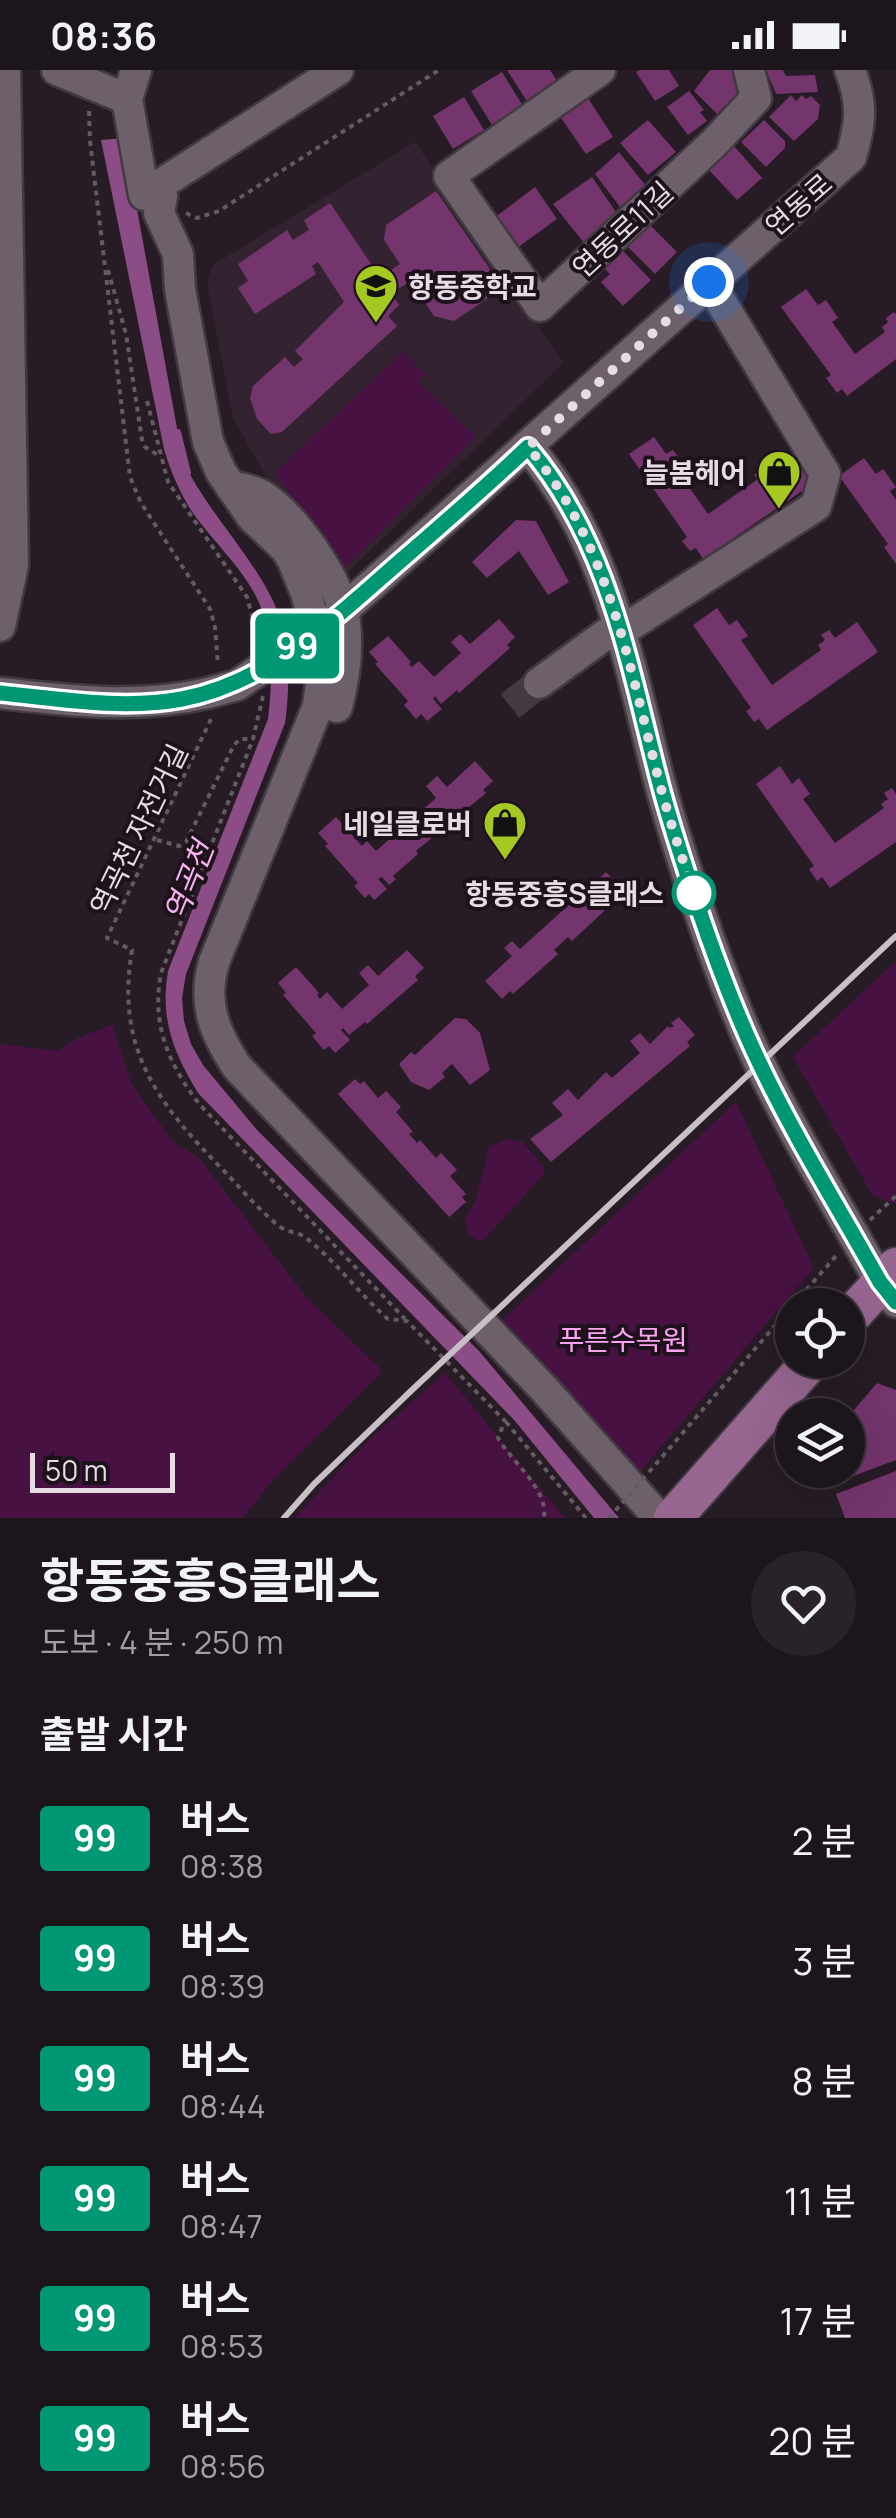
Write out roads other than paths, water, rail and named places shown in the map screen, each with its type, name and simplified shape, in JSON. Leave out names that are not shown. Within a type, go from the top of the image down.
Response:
[{"type":"main road","points":[[865,1306],[891,1284]]},
{"type":"main road","points":[[671,1515],[796,1378]]},
{"type":"street","points":[[0,626],[13,564],[3,134],[5,70]]},
{"type":"street","points":[[56,70],[132,84],[144,195],[338,70]]},
{"type":"street","name":"연동로11길","points":[[600,70],[448,176],[540,306],[715,142],[756,98],[749,70]]},
{"type":"street","name":"연동로","points":[[0,692],[135,703],[213,695],[237,684],[337,617],[851,157],[862,121],[850,70]]},
{"type":"street","points":[[162,196],[159,213],[178,254],[180,289],[204,430],[214,458],[232,486],[261,528],[294,561],[324,660],[322,691],[298,758],[214,962],[207,991],[212,1024],[236,1067],[260,1093],[545,1390],[671,1515]]},
{"type":"street","points":[[539,683],[816,506],[826,474],[709,282]]},
{"type":"street","points":[[528,447],[550,473],[587,539],[622,627],[659,781],[727,989],[760,1064],[891,1284]]},
{"type":"street","points":[[232,486],[258,493],[281,512],[329,574],[346,664],[333,720],[320,744],[298,758]]},
{"type":"waterway","name":"역곡천","points":[[178,432],[188,473]]},
{"type":"tunnel","points":[[510,706],[539,683]]},
{"type":"railway","points":[[284,1518],[413,1389],[896,936]]},
{"type":"place","name":"항동중학교","points":[[376,324]]},
{"type":"place","name":"늘봄헤어","points":[[779,510]]},
{"type":"place","name":"네일클로버","points":[[505,861]]},
{"type":"place","name":"항동중흥S클래스","points":[[694,893]]},
{"type":"park label","name":"푸른수목원","points":[[623,1339]]}]
